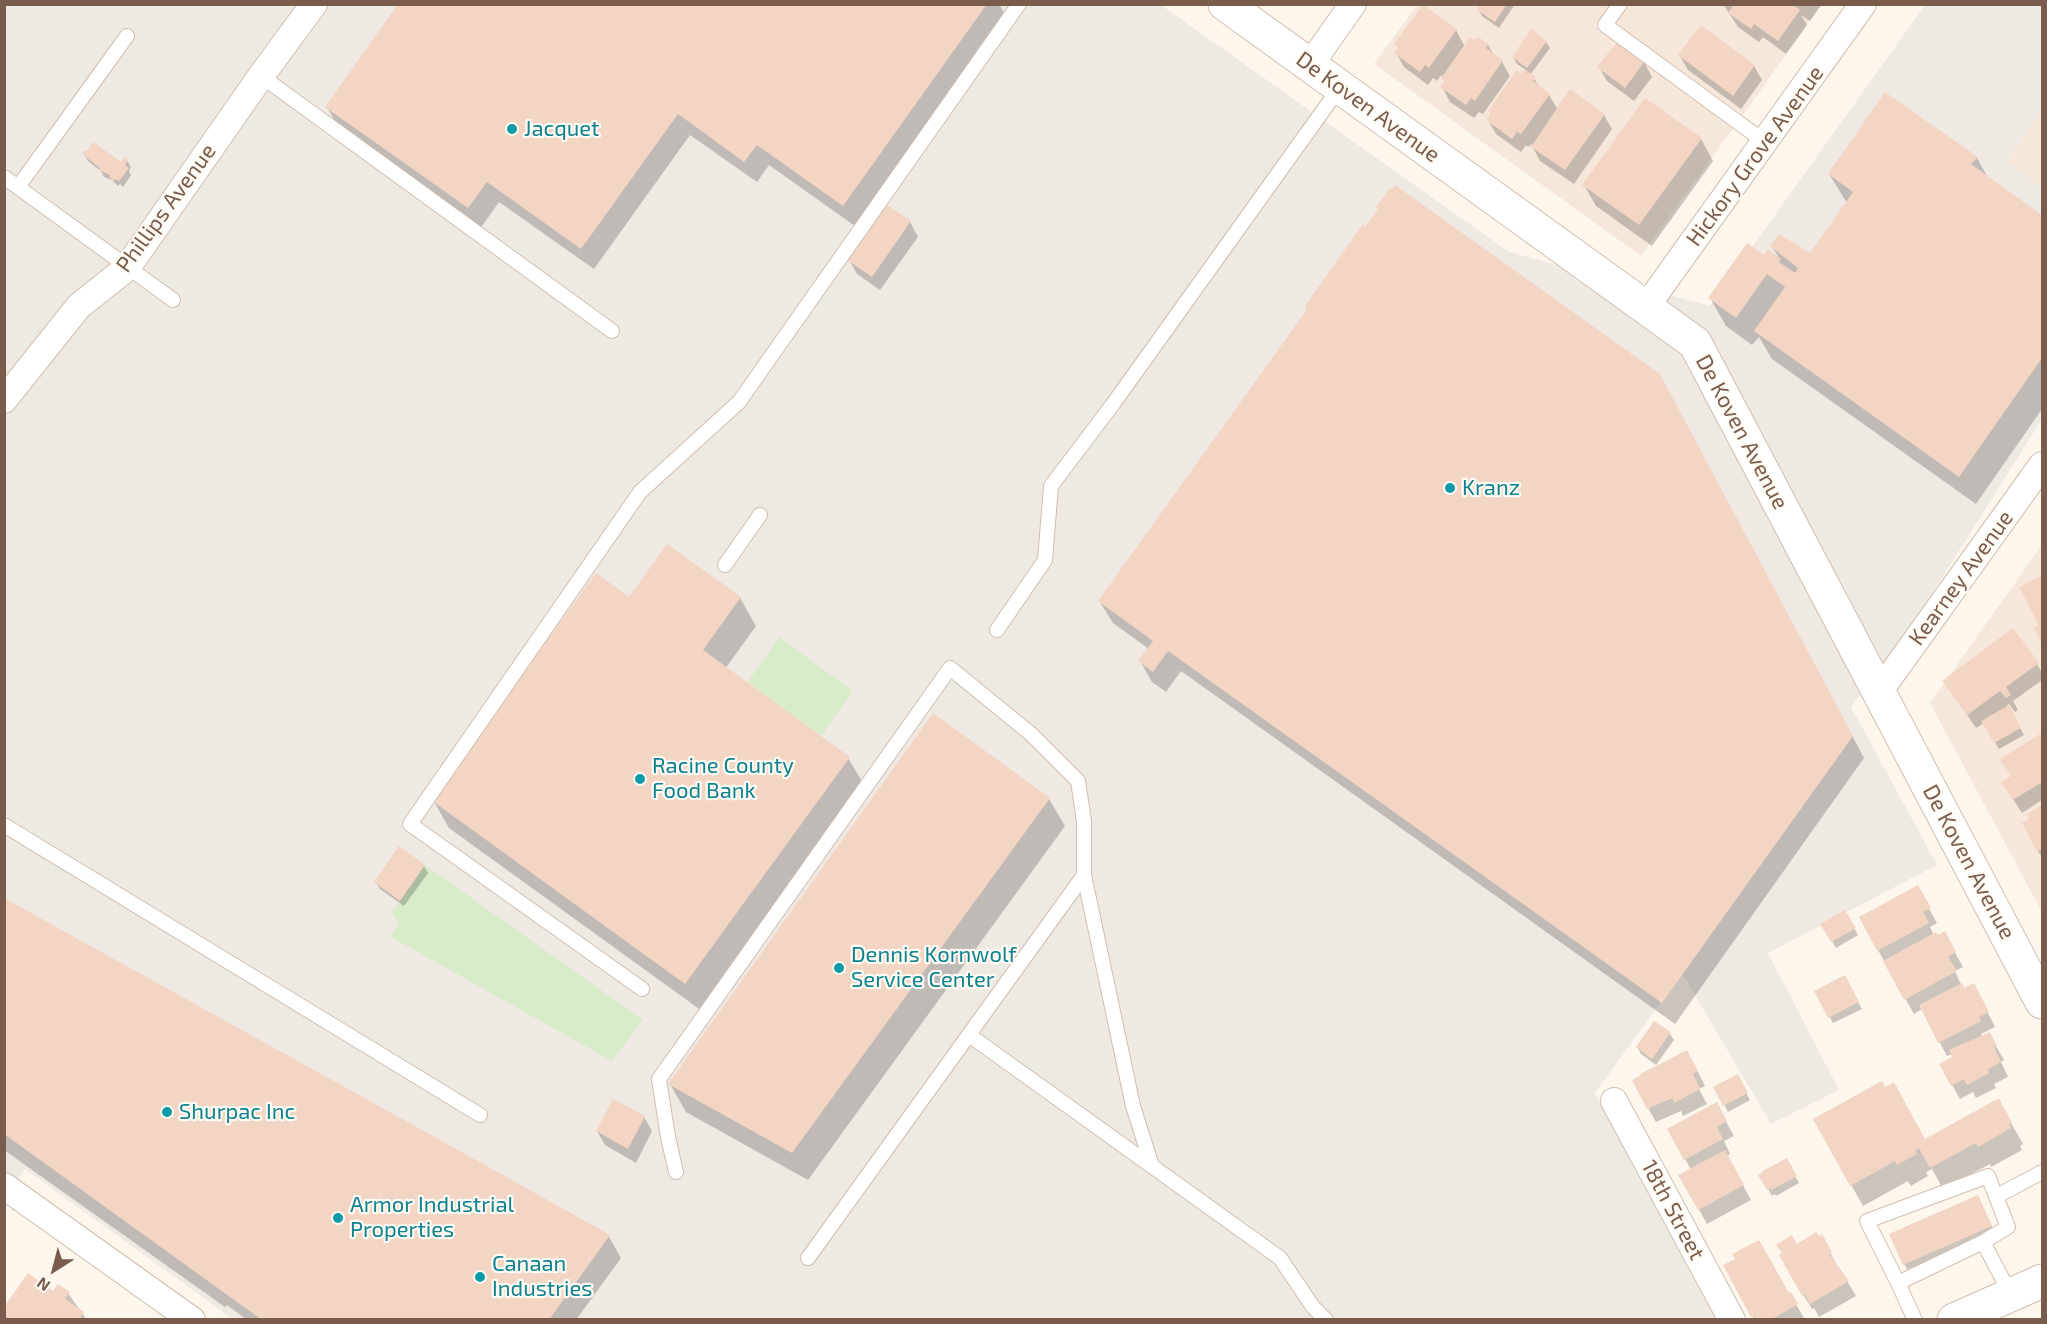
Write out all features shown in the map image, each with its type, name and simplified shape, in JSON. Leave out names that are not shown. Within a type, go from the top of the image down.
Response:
[{"type":"street","name":"Phillips Avenue","points":[[4,400],[79,306],[128,268],[261,76],[314,4]]},
{"type":"street","name":"De Koven Avenue","points":[[1225,4],[1695,343],[2043,1002]]},
{"type":"street","points":[[1310,65],[1353,4]]},
{"type":"street","name":"Hickory Grove Avenue","points":[[1646,307],[1863,4]]},
{"type":"street","name":"Kearney Avenue","points":[[1879,692],[2043,465]]},
{"type":"street","name":"18th Street","points":[[1614,1101],[1732,1320]]},
{"type":"street","points":[[9,1197],[192,1320]]},
{"type":"street","points":[[1954,1320],[2043,1281]]},
{"type":"lane","points":[[642,989],[410,824],[640,492],[739,402],[1019,4]]},
{"type":"lane","points":[[1620,4],[1605,26],[1765,142]]},
{"type":"lane","points":[[18,187],[127,36]]},
{"type":"lane","points":[[261,76],[612,331]]},
{"type":"lane","points":[[997,630],[1045,560],[1051,486],[1113,404],[1340,87]]},
{"type":"lane","points":[[4,177],[173,300]]},
{"type":"lane","points":[[725,565],[759,515]]},
{"type":"lane","points":[[676,1172],[659,1079],[950,668],[1031,734],[1078,781],[1084,821],[1084,875],[1133,1106],[1152,1166]]},
{"type":"lane","points":[[4,825],[480,1115]]},
{"type":"lane","points":[[808,1258],[871,1167],[1084,875]]},
{"type":"lane","points":[[969,1035],[1280,1258],[1314,1313],[1326,1320]]},
{"type":"lane","points":[[1997,1196],[2043,1172]]},
{"type":"lane","points":[[1898,1283],[1983,1242],[2008,1227],[1988,1176],[1867,1221],[1915,1320]]},
{"type":"lane","points":[[1983,1242],[2011,1295]]},
{"type":"shaded area","points":[[5,5],[1161,5],[1509,252],[1710,306],[1925,5],[2042,5],[2042,110],[2006,161],[2042,188],[2042,419],[1923,608],[1851,707],[1937,865],[1768,953],[1839,1090],[1771,1124],[1682,973],[1595,1093],[1715,1319],[233,1319],[25,1169],[5,1197]]},
{"type":"shaded area","points":[[1417,5],[1610,5],[1595,26],[1734,127],[1641,256],[1374,64]]},
{"type":"shaded area","points":[[1629,5],[1821,5],[1743,115],[1616,24]]},
{"type":"shaded area","points":[[2042,110],[2042,188],[2006,162]]},
{"type":"shaded area","points":[[2042,545],[2042,912],[1930,703]]},
{"type":"green space","points":[[779,637],[853,691],[821,736],[747,683]]},
{"type":"green space","points":[[425,865],[643,1020],[612,1061],[391,937],[398,924],[392,912]]},
{"type":"building","name":"Jacquet","points":[[398,4],[987,4],[843,206],[757,145],[744,162],[678,114],[581,249],[487,182],[468,208],[325,107]]},
{"type":"building","points":[[1480,4],[1507,4],[1495,22],[1477,10]]},
{"type":"building","points":[[1728,4],[1793,4],[1800,10],[1778,41],[1754,24],[1751,29],[1728,13],[1732,7]]},
{"type":"building","points":[[1423,5],[1457,29],[1429,68],[1425,65],[1420,72],[1394,53],[1399,47],[1394,44]]},
{"type":"building","points":[[1701,25],[1755,65],[1733,96],[1678,55]]},
{"type":"building","points":[[1531,29],[1547,41],[1527,68],[1512,57]]},
{"type":"building","points":[[1470,37],[1475,40],[1478,37],[1489,44],[1486,48],[1503,60],[1475,101],[1471,98],[1466,105],[1440,87],[1445,81],[1441,78]]},
{"type":"building","points":[[1618,41],[1645,61],[1625,88],[1597,67]]},
{"type":"building","points":[[1524,69],[1536,77],[1533,81],[1550,94],[1521,134],[1517,132],[1512,139],[1486,120],[1491,113],[1488,111],[1517,70],[1521,74]]},
{"type":"building","points":[[1570,89],[1605,114],[1565,170],[1531,147]]},
{"type":"building","points":[[1885,92],[1978,157],[1971,164],[2042,215],[2042,358],[1959,477],[1754,331],[1785,287],[1767,274],[1736,318],[1708,298],[1747,243],[1764,255],[1768,249],[1781,259],[1779,262],[1795,273],[1798,268],[1770,246],[1779,234],[1810,253],[1853,192],[1828,174]]},
{"type":"building","points":[[1645,98],[1702,138],[1639,225],[1582,185]]},
{"type":"building","points":[[93,142],[121,162],[125,157],[128,160],[125,165],[129,168],[119,181],[115,179],[114,181],[109,177],[110,175],[99,170],[100,168],[82,154]]},
{"type":"building","name":"Kranz","points":[[1395,185],[1660,374],[1853,736],[1662,1003],[1168,651],[1153,672],[1138,661],[1153,641],[1098,601],[1308,308],[1305,306],[1363,224],[1366,226],[1378,209],[1376,207],[1390,188],[1392,189]]},
{"type":"building","points":[[886,204],[911,221],[872,277],[847,260]]},
{"type":"building","name":"Racine County Food Bank","points":[[667,544],[741,597],[703,650],[850,757],[685,984],[431,800],[596,573],[629,597]]},
{"type":"building","points":[[2042,575],[2042,644],[2034,628],[2039,625],[2019,587]]},
{"type":"building","points":[[2013,628],[2039,663],[2006,687],[2011,695],[2006,698],[2000,691],[1967,715],[1942,681]]},
{"type":"building","points":[[2009,705],[2021,728],[1994,743],[1981,721]]},
{"type":"building","name":"Dennis Kornwolf Service Center","points":[[933,713],[1050,798],[792,1153],[668,1084]]},
{"type":"building","points":[[2042,733],[2042,782],[2013,800],[2001,782],[2011,776],[2000,759]]},
{"type":"building","points":[[2042,805],[2042,849],[2037,852],[2022,823],[2029,819],[2027,814]]},
{"type":"building","points":[[399,846],[425,865],[400,901],[374,882]]},
{"type":"building","points":[[1918,885],[1931,908],[1923,912],[1929,923],[1877,951],[1859,917]]},
{"type":"building","points":[[4,898],[610,1235],[549,1320],[262,1320],[4,1134]]},
{"type":"building","points":[[1845,910],[1856,928],[1831,942],[1820,924]]},
{"type":"building","points":[[1945,931],[1956,952],[1948,957],[1957,971],[1904,1000],[1883,961],[1936,932],[1938,935]]},
{"type":"building","points":[[1845,975],[1859,1002],[1828,1018],[1814,991]]},
{"type":"building","points":[[1962,983],[1964,988],[1974,983],[1989,1012],[1979,1017],[1981,1021],[1938,1043],[1919,1005]]},
{"type":"building","points":[[1654,1021],[1671,1032],[1652,1059],[1636,1047]]},
{"type":"building","points":[[1990,1032],[2001,1062],[1988,1069],[1989,1073],[1967,1085],[1964,1079],[1951,1086],[1939,1064],[1952,1057],[1949,1050]]},
{"type":"building","points":[[1687,1050],[1698,1071],[1693,1074],[1700,1089],[1674,1103],[1672,1098],[1647,1109],[1632,1080]]},
{"type":"building","points":[[1738,1074],[1748,1093],[1723,1106],[1713,1087]]},
{"type":"building","points":[[1882,1081],[1885,1087],[1894,1082],[1925,1139],[1999,1098],[2012,1123],[2009,1124],[2011,1128],[1978,1147],[1976,1143],[1930,1168],[1919,1148],[1915,1151],[1917,1154],[1897,1165],[1895,1161],[1850,1186],[1813,1119]]},
{"type":"building","points":[[613,1099],[645,1116],[628,1149],[596,1131]]},
{"type":"building","points":[[1717,1102],[1727,1121],[1717,1127],[1723,1139],[1684,1160],[1667,1129]]},
{"type":"building","points":[[1725,1150],[1744,1185],[1698,1210],[1678,1175]]},
{"type":"building","points":[[1787,1158],[1797,1176],[1767,1190],[1758,1175]]},
{"type":"building","points":[[1978,1195],[1992,1226],[1903,1265],[1889,1234]]},
{"type":"building","points":[[1816,1232],[1819,1236],[1822,1234],[1832,1252],[1829,1254],[1849,1281],[1810,1304],[1805,1294],[1802,1296],[1779,1255],[1782,1253],[1776,1245],[1792,1235],[1797,1244]]},
{"type":"building","points":[[1759,1240],[1789,1293],[1791,1292],[1798,1304],[1770,1320],[1756,1320],[1754,1316],[1751,1317],[1723,1265],[1735,1259],[1732,1254]]},
{"type":"building","points":[[28,1273],[53,1291],[58,1284],[70,1292],[65,1299],[84,1312],[79,1320],[11,1320],[4,1315],[4,1307]]},
{"type":"place","name":"Jacquet","points":[[512,129]]},
{"type":"place","name":"Kranz","points":[[1450,488]]},
{"type":"place","name":"Racine County Food Bank","points":[[640,779]]},
{"type":"place","name":"Dennis Kornwolf Service Center","points":[[839,968]]},
{"type":"place","name":"Shurpac Inc","points":[[167,1112]]},
{"type":"place","name":"Armor Industrial Properties","points":[[338,1218]]},
{"type":"place","name":"Canaan Industries","points":[[480,1277]]}]
